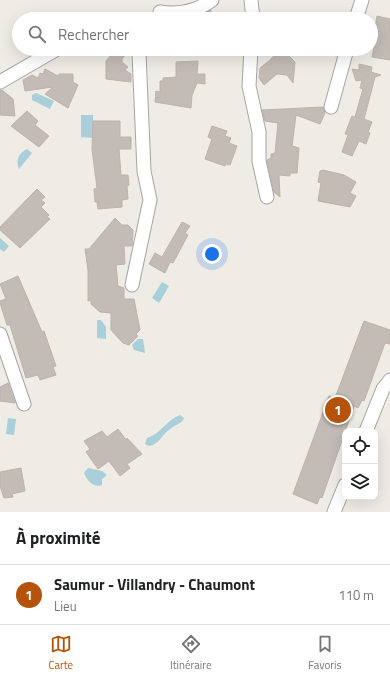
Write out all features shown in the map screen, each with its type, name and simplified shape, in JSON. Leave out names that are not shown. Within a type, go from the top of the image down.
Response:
[{"type":"street","points":[[191,12],[202,8],[212,0]]},
{"type":"street","points":[[251,0],[252,12]]},
{"type":"street","points":[[358,12],[362,0]]},
{"type":"street","points":[[0,82],[45,56]]},
{"type":"street","points":[[132,285],[150,200],[144,171],[139,56]]},
{"type":"street","points":[[251,56],[249,86],[260,132],[260,161],[267,197]]},
{"type":"street","points":[[331,108],[346,56]]},
{"type":"street","points":[[0,334],[24,404]]},
{"type":"street","points":[[367,428],[383,389],[390,380]]},
{"type":"street","points":[[334,512],[342,492]]},
{"type":"water","points":[[36,93],[54,101],[50,109],[32,100],[32,95]]},
{"type":"water","points":[[81,115],[93,115],[93,138],[81,137]]},
{"type":"water","points":[[27,149],[32,153],[19,169],[17,163],[18,157]]},
{"type":"water","points":[[0,238],[9,246],[4,252],[0,249]]},
{"type":"water","points":[[162,282],[169,286],[159,303],[152,298]]},
{"type":"water","points":[[97,320],[101,320],[106,327],[106,339],[97,338]]},
{"type":"water","points":[[138,339],[143,339],[145,353],[134,350],[132,345]]},
{"type":"water","points":[[180,415],[184,418],[183,420],[166,432],[156,443],[149,446],[145,444],[147,438],[156,433],[175,417]]},
{"type":"water","points":[[8,418],[16,419],[14,435],[6,434]]},
{"type":"water","points":[[88,468],[102,471],[107,475],[102,479],[102,485],[96,486],[87,479],[84,473]]},
{"type":"building","points":[[378,16],[390,19],[390,60],[372,57],[378,56]]},
{"type":"building","points":[[110,56],[124,56],[122,62],[128,67],[125,70],[131,74],[131,82],[106,79],[106,61]]},
{"type":"building","points":[[274,56],[289,56],[295,62],[293,83],[287,75],[277,74],[264,85],[259,78],[260,68]]},
{"type":"building","points":[[198,61],[197,74],[205,74],[205,84],[197,83],[192,95],[191,108],[155,102],[156,91],[160,92],[160,81],[163,81],[163,78],[176,77],[176,62]]},
{"type":"building","points":[[359,64],[372,67],[371,72],[381,75],[375,77],[364,119],[372,122],[368,132],[370,133],[366,144],[359,141],[352,156],[342,152],[348,135],[345,134],[352,116],[355,117],[363,89],[360,88],[362,80],[356,81],[352,69],[359,70]]},
{"type":"building","points":[[45,69],[58,76],[59,74],[73,74],[73,82],[78,85],[68,108],[45,94],[53,87],[25,91],[23,80],[32,75],[38,78],[40,73],[43,74]]},
{"type":"building","points":[[0,90],[13,99],[15,116],[0,115]]},
{"type":"building","points":[[323,107],[325,113],[320,124],[296,115],[292,146],[299,148],[297,173],[290,173],[290,176],[279,175],[280,197],[274,192],[267,160],[271,158],[271,154],[275,153],[278,123],[265,121],[262,110]]},
{"type":"building","points":[[27,111],[38,121],[35,125],[49,136],[39,147],[11,126]]},
{"type":"building","points":[[93,121],[120,121],[120,137],[131,137],[131,149],[119,149],[121,175],[128,175],[129,185],[127,186],[128,199],[122,200],[122,207],[98,209],[97,202],[95,202],[94,189],[97,188],[92,149]]},
{"type":"building","points":[[212,126],[227,131],[225,136],[231,138],[229,143],[237,146],[230,165],[226,164],[225,166],[205,159],[212,139],[208,137]]},
{"type":"building","points":[[323,170],[344,175],[356,182],[350,193],[356,196],[350,207],[318,201],[321,183],[318,182],[320,171]]},
{"type":"building","points":[[37,189],[45,197],[41,200],[45,203],[41,207],[49,215],[47,217],[50,219],[20,248],[0,230],[0,227]]},
{"type":"building","points":[[115,218],[122,225],[128,225],[133,230],[132,246],[124,246],[125,264],[116,265],[118,286],[124,288],[124,299],[134,299],[140,330],[136,334],[138,336],[129,345],[123,343],[111,330],[111,313],[100,312],[91,304],[91,300],[88,301],[88,270],[85,249],[89,249]]},
{"type":"building","points":[[182,222],[190,226],[185,233],[188,235],[173,263],[170,262],[165,273],[149,264],[155,253],[162,257]]},
{"type":"building","points":[[18,276],[42,332],[44,331],[56,366],[53,367],[56,375],[40,380],[38,375],[26,378],[10,325],[7,325],[0,303],[0,301],[6,299],[0,284]]},
{"type":"building","points":[[364,321],[390,330],[390,344],[385,343],[364,401],[362,400],[358,408],[354,406],[346,428],[342,428],[342,440],[322,498],[320,497],[317,504],[293,494],[329,396],[335,398]]},
{"type":"building","points":[[8,383],[15,403],[0,401],[0,387]]},
{"type":"building","points":[[118,429],[126,440],[127,438],[142,454],[127,464],[130,468],[120,476],[109,461],[98,469],[86,452],[90,449],[84,441],[102,431],[107,437]]},
{"type":"building","points":[[21,468],[25,491],[12,494],[13,497],[4,498],[0,486],[0,472]]},
{"type":"place","name":"Saumur - Villandry - Chaumont","points":[[338,410]]}]
